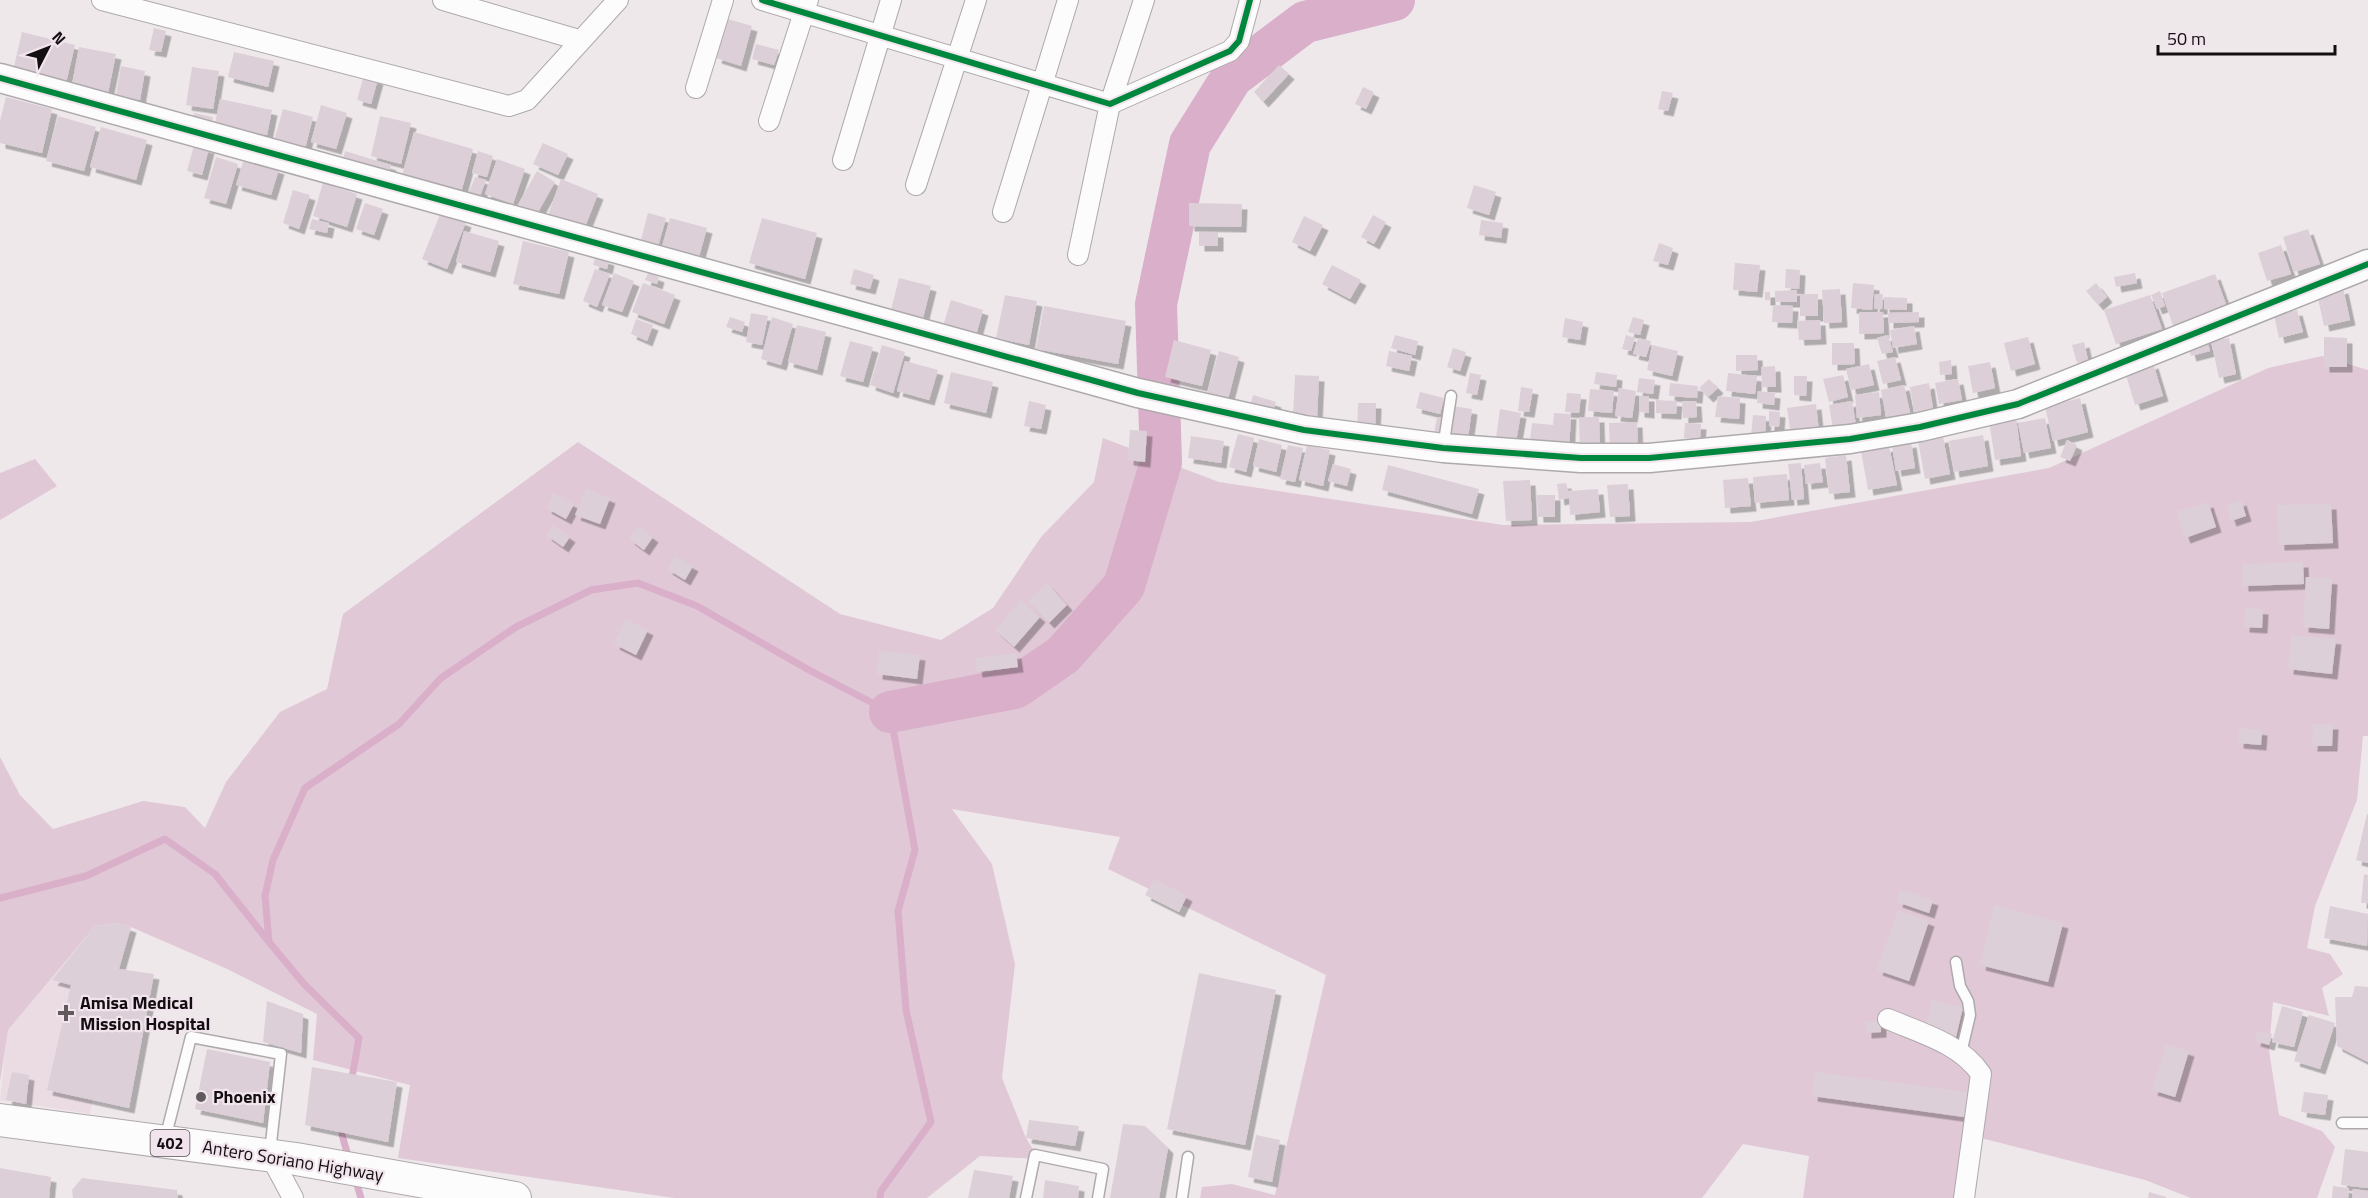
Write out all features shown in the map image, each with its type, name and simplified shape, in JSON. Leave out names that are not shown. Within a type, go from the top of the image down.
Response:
[{"type":"main road","name":"Antero Soriano Highway","points":[[0,1120],[270,1155],[506,1197]]},
{"type":"street","points":[[102,0],[509,106],[527,100],[579,40],[618,0]]},
{"type":"street","points":[[443,0],[579,40]]},
{"type":"street","points":[[696,88],[723,0]]},
{"type":"street","points":[[762,0],[806,6],[882,36],[1110,104],[1230,51],[1239,41],[1250,0]]},
{"type":"street","points":[[843,160],[891,0]]},
{"type":"street","points":[[916,185],[976,0]]},
{"type":"street","points":[[1003,212],[1068,0]]},
{"type":"street","points":[[1077,255],[1110,104],[1144,0]]},
{"type":"street","points":[[769,121],[806,6]]},
{"type":"street","points":[[0,78],[1138,393],[1304,430],[1443,448],[1581,458],[1649,458],[1850,439],[1920,427],[2018,404],[2368,264]]},
{"type":"street","points":[[1888,1019],[1954,1047],[1973,1062],[1981,1074],[1964,1198]]},
{"type":"street","points":[[270,1155],[293,1198]]},
{"type":"lane","points":[[1443,448],[1451,396]]},
{"type":"lane","points":[[1956,962],[1960,986],[1968,1001],[1970,1015],[1961,1053]]},
{"type":"lane","points":[[164,1143],[191,1037],[281,1054],[270,1155]]},
{"type":"lane","points":[[2342,1123],[2368,1123]]},
{"type":"lane","points":[[1026,1198],[1035,1155],[1103,1169],[1098,1198]]},
{"type":"lane","points":[[1182,1198],[1188,1157]]},
{"type":"shaded area","points":[[2322,356],[2368,370],[2368,736],[2363,736],[2357,800],[2315,906],[2307,948],[2330,954],[2343,974],[2322,988],[2329,1016],[2273,1002],[2269,1050],[2279,1115],[2322,1131],[2335,1147],[2317,1198],[2191,1198],[2145,1180],[1973,1136],[1964,1198],[1803,1198],[1809,1156],[1743,1144],[1702,1198],[1200,1198],[1202,1187],[1232,1184],[1275,1195],[1326,975],[1108,869],[1120,837],[952,809],[992,864],[1015,964],[1002,1078],[1026,1138],[1039,1159],[980,1156],[927,1198],[674,1198],[398,1158],[410,1085],[313,1060],[317,1014],[225,968],[117,923],[95,926],[8,1030],[0,1082],[0,757],[20,795],[53,829],[143,801],[185,807],[205,828],[226,782],[280,712],[327,689],[343,614],[578,442],[840,614],[941,640],[993,608],[1041,537],[1094,482],[1103,438],[1219,482],[1503,525],[1751,522],[2049,468],[2268,368]]},
{"type":"shaded area","points":[[35,459],[57,486],[0,520],[0,473]]},
{"type":"shaded area","name":"Amisa Medical Mission Hospital","points":[[117,923],[131,927],[112,995],[90,1114],[0,1100],[7,1030],[95,926]]},
{"type":"building","points":[[728,19],[752,26],[741,66],[716,58]]},
{"type":"building","points":[[154,28],[166,31],[161,52],[149,50]]},
{"type":"building","points":[[22,32],[75,45],[65,87],[12,75]]},
{"type":"building","points":[[756,44],[779,50],[774,65],[752,59]]},
{"type":"building","points":[[79,47],[116,54],[107,98],[71,90]]},
{"type":"building","points":[[234,52],[274,61],[268,87],[228,77]]},
{"type":"building","points":[[1279,65],[1289,74],[1263,102],[1254,92]]},
{"type":"building","points":[[121,66],[145,71],[140,100],[116,95]]},
{"type":"building","points":[[192,67],[219,71],[213,109],[186,105]]},
{"type":"building","points":[[364,75],[378,79],[371,104],[357,100]]},
{"type":"building","points":[[1363,87],[1374,92],[1366,109],[1355,104]]},
{"type":"building","points":[[1662,91],[1673,93],[1668,111],[1658,109]]},
{"type":"building","points":[[6,97],[52,109],[42,153],[0,143],[0,121]]},
{"type":"building","points":[[220,99],[272,110],[267,135],[215,124]]},
{"type":"building","points":[[321,105],[347,113],[336,149],[311,142]]},
{"type":"building","points":[[283,109],[313,117],[305,149],[274,141]]},
{"type":"building","points":[[194,113],[213,117],[210,130],[191,125]]},
{"type":"building","points":[[58,116],[96,127],[84,171],[46,161]]},
{"type":"building","points":[[380,116],[411,123],[401,164],[371,156]]},
{"type":"building","points":[[101,127],[147,140],[136,180],[90,167]]},
{"type":"building","points":[[414,132],[473,149],[460,196],[401,179]]},
{"type":"building","points":[[543,143],[568,154],[558,175],[533,164]]},
{"type":"building","points":[[194,145],[209,148],[202,175],[187,171]]},
{"type":"building","points":[[345,151],[391,165],[388,178],[342,164]]},
{"type":"building","points":[[478,151],[493,156],[487,177],[472,173]]},
{"type":"building","points":[[216,157],[238,164],[226,204],[204,198]]},
{"type":"building","points":[[244,159],[279,169],[271,195],[236,185]]},
{"type":"building","points":[[497,159],[525,169],[513,204],[485,194]]},
{"type":"building","points":[[537,171],[555,182],[533,221],[515,210]]},
{"type":"building","points":[[475,177],[486,180],[480,196],[469,192]]},
{"type":"building","points":[[561,179],[598,194],[581,237],[545,223]]},
{"type":"building","points":[[323,183],[357,194],[347,227],[313,216]]},
{"type":"building","points":[[1474,185],[1496,192],[1489,215],[1467,208]]},
{"type":"building","points":[[293,190],[310,195],[299,229],[283,223]]},
{"type":"building","points":[[365,203],[383,209],[374,235],[356,229]]},
{"type":"building","points":[[1189,203],[1242,204],[1241,227],[1189,226]]},
{"type":"building","points":[[441,212],[466,222],[447,269],[422,259]]},
{"type":"building","points":[[648,213],[666,218],[655,257],[638,251]]},
{"type":"building","points":[[1373,215],[1386,222],[1374,244],[1361,237]]},
{"type":"building","points":[[1304,216],[1323,225],[1310,251],[1292,242]]},
{"type":"building","points":[[670,218],[707,228],[697,264],[660,254]]},
{"type":"building","points":[[762,218],[817,233],[805,279],[749,263]]},
{"type":"building","points":[[312,219],[329,223],[327,233],[309,229]]},
{"type":"building","points":[[1481,220],[1503,223],[1501,238],[1479,235]]},
{"type":"building","points":[[2308,229],[2320,264],[2294,272],[2283,237]]},
{"type":"building","points":[[464,231],[499,241],[490,272],[456,262]]},
{"type":"building","points":[[1199,232],[1218,232],[1218,246],[1199,246]]},
{"type":"building","points":[[523,241],[569,252],[559,294],[513,284]]},
{"type":"building","points":[[1659,243],[1673,248],[1668,265],[1653,261]]},
{"type":"building","points":[[2281,245],[2291,274],[2267,281],[2258,253]]},
{"type":"building","points":[[596,256],[609,260],[607,269],[593,265]]},
{"type":"building","points":[[1735,263],[1760,265],[1757,292],[1733,290]]},
{"type":"building","points":[[1332,265],[1361,280],[1350,299],[1322,284]]},
{"type":"building","points":[[595,269],[610,274],[597,307],[583,301]]},
{"type":"building","points":[[854,269],[874,275],[870,289],[850,284]]},
{"type":"building","points":[[1786,269],[1800,270],[1799,289],[1785,288]]},
{"type":"building","points":[[614,273],[634,281],[622,312],[602,305]]},
{"type":"building","points":[[648,273],[659,277],[657,284],[645,280]]},
{"type":"building","points":[[2135,273],[2137,283],[2116,287],[2114,277]]},
{"type":"building","points":[[2215,274],[2227,307],[2173,326],[2162,293]]},
{"type":"building","points":[[899,278],[931,286],[920,330],[888,322]]},
{"type":"building","points":[[643,283],[675,295],[664,324],[632,312]]},
{"type":"building","points":[[1853,283],[1874,285],[1872,310],[1851,308]]},
{"type":"building","points":[[2096,283],[2107,297],[2098,305],[2086,291]]},
{"type":"building","points":[[2343,288],[2350,320],[2324,326],[2317,294]]},
{"type":"building","points":[[1840,289],[1842,322],[1824,323],[1822,290]]},
{"type":"building","points":[[1797,290],[1797,302],[1775,302],[1775,291]]},
{"type":"building","points":[[2160,291],[2165,306],[2157,309],[2151,295]]},
{"type":"building","points":[[1765,292],[1770,292],[1770,300],[1765,300]]},
{"type":"building","points":[[1800,294],[1818,294],[1818,316],[1800,316]]},
{"type":"building","points":[[1875,294],[1883,294],[1882,309],[1874,309]]},
{"type":"building","points":[[1005,295],[1037,301],[1029,345],[996,338]]},
{"type":"building","points":[[2150,295],[2162,329],[2116,344],[2104,310]]},
{"type":"building","points":[[1884,297],[1907,298],[1907,310],[1884,309]]},
{"type":"building","points":[[951,300],[983,310],[976,335],[943,326]]},
{"type":"building","points":[[1773,305],[1793,306],[1792,323],[1772,322]]},
{"type":"building","points":[[1044,306],[1126,321],[1118,364],[1036,349]]},
{"type":"building","points":[[2297,310],[2303,332],[2279,338],[2274,315]]},
{"type":"building","points":[[1859,312],[1883,312],[1884,333],[1859,334]]},
{"type":"building","points":[[1919,312],[1919,322],[1888,323],[1888,313]]},
{"type":"building","points":[[751,313],[768,316],[762,345],[746,342]]},
{"type":"building","points":[[730,317],[745,322],[742,332],[726,327]]},
{"type":"building","points":[[772,317],[793,324],[781,365],[761,359]]},
{"type":"building","points":[[1633,317],[1644,320],[1640,335],[1628,332]]},
{"type":"building","points":[[1565,318],[1583,322],[1580,340],[1562,337]]},
{"type":"building","points":[[636,319],[653,325],[647,341],[631,334]]},
{"type":"building","points":[[1820,320],[1821,339],[1799,340],[1797,321]]},
{"type":"building","points":[[797,325],[826,332],[817,370],[788,362]]},
{"type":"building","points":[[1914,326],[1917,344],[1893,348],[1890,330]]},
{"type":"building","points":[[1395,335],[1418,341],[1415,355],[1391,348]]},
{"type":"building","points":[[1626,335],[1635,338],[1631,351],[1622,349]]},
{"type":"building","points":[[1888,335],[1893,352],[1882,354],[1877,338]]},
{"type":"building","points":[[2028,337],[2035,364],[2011,371],[2004,343]]},
{"type":"building","points":[[2206,337],[2210,351],[2191,356],[2187,342]]},
{"type":"building","points":[[2324,337],[2347,338],[2347,367],[2324,367]]},
{"type":"building","points":[[1638,338],[1651,341],[1646,357],[1633,354]]},
{"type":"building","points":[[2229,338],[2236,374],[2219,378],[2211,341]]},
{"type":"building","points":[[1174,340],[1211,350],[1202,386],[1165,377]]},
{"type":"building","points":[[850,341],[873,347],[863,382],[840,376]]},
{"type":"building","points":[[2084,342],[2088,360],[2077,363],[2072,345]]},
{"type":"building","points":[[1832,343],[1854,343],[1855,364],[1832,365]]},
{"type":"building","points":[[882,345],[905,352],[893,393],[870,385]]},
{"type":"building","points":[[1652,345],[1678,351],[1672,376],[1647,370]]},
{"type":"building","points":[[1453,348],[1466,352],[1460,371],[1447,367]]},
{"type":"building","points":[[1219,351],[1239,357],[1228,399],[1207,394]]},
{"type":"building","points":[[1389,351],[1412,356],[1409,371],[1386,366]]},
{"type":"building","points":[[1736,355],[1757,355],[1758,370],[1736,371]]},
{"type":"building","points":[[1895,357],[1901,380],[1883,384],[1877,361]]},
{"type":"building","points":[[1951,360],[1952,374],[1940,375],[1939,362]]},
{"type":"building","points":[[905,361],[938,370],[929,400],[897,391]]},
{"type":"building","points":[[1990,362],[1995,388],[1973,393],[1968,366]]},
{"type":"building","points":[[2153,363],[2163,396],[2135,405],[2125,372]]},
{"type":"building","points":[[1869,364],[1874,385],[1851,390],[1846,369]]},
{"type":"building","points":[[1775,366],[1776,387],[1762,387],[1761,367]]},
{"type":"building","points":[[951,372],[993,382],[986,413],[944,403]]},
{"type":"building","points":[[1596,372],[1617,375],[1616,387],[1594,384]]},
{"type":"building","points":[[1470,373],[1481,375],[1477,395],[1466,393]]},
{"type":"building","points":[[1728,373],[1757,376],[1755,394],[1726,391]]},
{"type":"building","points":[[1295,375],[1319,376],[1317,418],[1293,417]]},
{"type":"building","points":[[1843,375],[1848,397],[1829,402],[1823,379]]},
{"type":"building","points":[[1794,376],[1807,376],[1806,396],[1794,395]]},
{"type":"building","points":[[1639,378],[1655,380],[1653,394],[1637,392]]},
{"type":"building","points":[[1709,379],[1718,388],[1708,397],[1699,388]]},
{"type":"building","points":[[1958,379],[1962,400],[1939,404],[1935,383]]},
{"type":"building","points":[[1670,383],[1698,386],[1697,398],[1669,396]]},
{"type":"building","points":[[1929,383],[1933,409],[1914,412],[1910,387]]},
{"type":"building","points":[[1904,385],[1911,417],[1887,422],[1881,390]]},
{"type":"building","points":[[1521,387],[1533,389],[1529,412],[1518,411]]},
{"type":"building","points":[[1619,388],[1636,391],[1632,418],[1615,416]]},
{"type":"building","points":[[1590,389],[1614,391],[1612,413],[1588,411]]},
{"type":"building","points":[[1758,391],[1775,393],[1774,405],[1757,403]]},
{"type":"building","points":[[1420,392],[1444,398],[1440,414],[1416,408]]},
{"type":"building","points":[[1879,392],[1881,415],[1857,418],[1855,395]]},
{"type":"building","points":[[1567,393],[1581,394],[1579,413],[1565,412]]},
{"type":"building","points":[[1253,395],[1276,402],[1273,413],[1250,406]]},
{"type":"building","points":[[1639,396],[1649,396],[1649,413],[1639,412]]},
{"type":"building","points":[[1718,396],[1740,398],[1739,419],[1715,417]]},
{"type":"building","points":[[2080,398],[2088,432],[2053,441],[2045,407]]},
{"type":"building","points":[[1656,400],[1677,401],[1676,414],[1656,413]]},
{"type":"building","points":[[1029,401],[1046,405],[1041,429],[1024,426]]},
{"type":"building","points":[[1682,401],[1696,401],[1697,417],[1683,418]]},
{"type":"building","points":[[1852,401],[1857,432],[1834,436],[1829,405]]},
{"type":"building","points":[[1358,403],[1376,403],[1375,433],[1357,432]]},
{"type":"building","points":[[1816,404],[1819,432],[1791,435],[1787,408]]},
{"type":"building","points":[[1453,406],[1472,409],[1467,445],[1447,442]]},
{"type":"building","points":[[1500,409],[1521,413],[1515,448],[1495,445]]},
{"type":"building","points":[[1769,411],[1780,412],[1779,427],[1769,426]]},
{"type":"building","points":[[1554,413],[1571,414],[1569,451],[1529,448],[1532,423],[1553,425]]},
{"type":"building","points":[[1753,415],[1766,416],[1765,437],[1751,436]]},
{"type":"building","points":[[1437,417],[1445,418],[1442,436],[1434,434]]},
{"type":"building","points":[[1579,417],[1599,417],[1600,451],[1580,451]]},
{"type":"building","points":[[2016,417],[2021,456],[1995,460],[1989,421]]},
{"type":"building","points":[[2045,418],[2051,448],[2024,453],[2018,423]]},
{"type":"building","points":[[1637,422],[1638,451],[1610,452],[1609,423]]},
{"type":"building","points":[[1685,423],[1701,424],[1700,439],[1684,438]]},
{"type":"building","points":[[1130,430],[1147,431],[1145,462],[1128,460]]},
{"type":"building","points":[[1238,434],[1254,438],[1246,472],[1229,467]]},
{"type":"building","points":[[1983,435],[1988,466],[1954,472],[1949,441]]},
{"type":"building","points":[[1191,436],[1224,441],[1221,463],[1188,458]]},
{"type":"building","points":[[1943,437],[1950,474],[1925,479],[1918,441]]},
{"type":"building","points":[[1259,439],[1282,445],[1276,472],[1253,466]]},
{"type":"building","points":[[2067,440],[2077,445],[2070,461],[2060,457]]},
{"type":"building","points":[[1911,442],[1915,468],[1896,471],[1892,445]]},
{"type":"building","points":[[1288,445],[1303,448],[1295,482],[1280,479]]},
{"type":"building","points":[[1307,445],[1330,450],[1323,486],[1299,480]]},
{"type":"building","points":[[1889,446],[1897,485],[1868,490],[1861,451]]},
{"type":"building","points":[[1846,455],[1850,492],[1829,494],[1825,458]]},
{"type":"building","points":[[1801,463],[1804,499],[1792,500],[1788,464]]},
{"type":"building","points":[[1820,463],[1823,482],[1806,484],[1804,465]]},
{"type":"building","points":[[1333,464],[1351,469],[1347,486],[1328,481]]},
{"type":"building","points":[[1388,465],[1479,489],[1472,514],[1382,490]]},
{"type":"building","points":[[1787,474],[1789,500],[1755,503],[1753,477]]},
{"type":"building","points":[[1748,478],[1751,506],[1725,508],[1723,480]]},
{"type":"building","points":[[1530,480],[1532,520],[1506,521],[1503,481]]},
{"type":"building","points":[[1566,483],[1568,491],[1598,489],[1600,512],[1570,515],[1569,498],[1559,500],[1557,484]]},
{"type":"building","points":[[1628,484],[1630,516],[1610,517],[1607,485]]},
{"type":"building","points":[[586,488],[610,498],[600,524],[575,515]]},
{"type":"building","points":[[553,493],[574,504],[566,519],[546,508]]},
{"type":"building","points":[[1537,495],[1555,495],[1555,517],[1538,517]]},
{"type":"building","points":[[2241,500],[2246,516],[2231,521],[2226,506]]},
{"type":"building","points":[[2208,502],[2216,527],[2185,538],[2176,512]]},
{"type":"building","points":[[2331,504],[2333,543],[2279,545],[2277,505]]},
{"type":"building","points":[[553,525],[570,537],[563,547],[546,535]]},
{"type":"building","points":[[638,526],[653,537],[644,550],[629,539]]},
{"type":"building","points":[[675,556],[693,566],[685,580],[667,569]]},
{"type":"building","points":[[2303,562],[2304,584],[2243,586],[2242,564]]},
{"type":"building","points":[[2306,577],[2332,579],[2329,629],[2303,627]]},
{"type":"building","points":[[1047,583],[1067,605],[1049,623],[1028,601]]},
{"type":"building","points":[[1021,600],[1040,617],[1014,647],[995,630]]},
{"type":"building","points":[[2245,608],[2263,609],[2262,628],[2244,627]]},
{"type":"building","points":[[626,619],[648,630],[636,655],[614,644]]},
{"type":"building","points":[[2291,635],[2336,639],[2332,674],[2288,669]]},
{"type":"building","points":[[879,651],[920,655],[917,679],[877,674]]},
{"type":"building","points":[[1016,653],[1018,667],[977,672],[975,658]]},
{"type":"building","points":[[2313,724],[2333,724],[2332,746],[2312,746]]},
{"type":"building","points":[[2239,728],[2262,730],[2261,745],[2238,743]]},
{"type":"building","points":[[2368,814],[2368,863],[2356,860]]},
{"type":"building","points":[[2364,874],[2368,875],[2368,903],[2361,903]]},
{"type":"building","points":[[1154,879],[1187,896],[1179,912],[1145,895]]},
{"type":"building","points":[[1900,890],[1933,900],[1929,913],[1897,902]]},
{"type":"building","points":[[1994,905],[2063,923],[2048,982],[1980,965]]},
{"type":"building","points":[[2330,906],[2368,914],[2367,946],[2324,938]]},
{"type":"building","points":[[1898,910],[1929,921],[1909,981],[1877,970]]},
{"type":"building","points":[[117,923],[131,927],[119,969],[154,974],[129,1108],[47,1090],[71,985],[52,980],[95,926]]},
{"type":"building","points":[[1199,973],[1276,990],[1245,1145],[1167,1129]]},
{"type":"building","points":[[2355,986],[2368,987],[2368,1062],[2337,1046],[2335,997],[2352,997]]},
{"type":"building","points":[[1932,1000],[1963,1007],[1956,1037],[1925,1030]]},
{"type":"building","points":[[267,1001],[303,1014],[301,1053],[263,1042]]},
{"type":"building","points":[[2282,1006],[2303,1012],[2294,1047],[2272,1042]]},
{"type":"building","points":[[2309,1015],[2335,1023],[2320,1069],[2294,1061]]},
{"type":"building","points":[[1866,1022],[1881,1022],[1881,1032],[1866,1033]]},
{"type":"building","points":[[2258,1031],[2272,1034],[2269,1045],[2255,1041]]},
{"type":"building","points":[[2166,1044],[2189,1051],[2175,1097],[2152,1090]]},
{"type":"building","points":[[207,1049],[270,1062],[263,1123],[195,1109]]},
{"type":"building","points":[[312,1067],[397,1082],[388,1142],[305,1125]]},
{"type":"building","points":[[12,1072],[29,1075],[26,1104],[6,1100]]},
{"type":"building","points":[[1815,1072],[1975,1093],[1971,1118],[1812,1096]]},
{"type":"building","points":[[2304,1092],[2328,1095],[2325,1115],[2301,1112]]},
{"type":"building","points":[[1029,1120],[1079,1126],[1075,1146],[1026,1138]]},
{"type":"building","points":[[1123,1124],[1145,1126],[1168,1148],[1159,1198],[1110,1198]]},
{"type":"building","points":[[1256,1135],[1280,1140],[1272,1182],[1248,1177]]},
{"type":"building","points":[[2345,1149],[2368,1152],[2368,1188],[2341,1185]]},
{"type":"building","points":[[0,1168],[51,1177],[49,1198],[0,1198]]},
{"type":"building","points":[[974,1170],[1013,1176],[1009,1198],[968,1198]]},
{"type":"building","points":[[82,1178],[177,1190],[178,1198],[73,1198],[72,1190]]},
{"type":"building","points":[[1045,1180],[1079,1186],[1078,1198],[1043,1198]]},
{"type":"building","points":[[2333,1186],[2349,1188],[2348,1198],[2332,1198]]},
{"type":"building","points":[[2353,1189],[2368,1191],[2368,1198],[2352,1198]]},
{"type":"building","points":[[2149,1192],[2166,1197],[2166,1198],[2148,1198]]},
{"type":"waterway","points":[[890,712],[1015,688],[1063,655],[1124,586],[1161,462],[1156,304],[1190,144],[1232,77],[1305,22],[1394,0]]},
{"type":"waterway","points":[[351,1083],[359,1038],[304,984],[269,942],[265,896],[273,860],[305,788],[399,724],[441,678],[516,627],[591,590],[638,583],[697,606],[809,670],[890,712],[915,850],[898,911],[906,1010],[931,1122],[881,1191],[880,1198]]},
{"type":"waterway","points":[[0,898],[86,876],[165,839],[215,874],[269,942]]},
{"type":"waterway","points":[[344,1126],[342,1135],[349,1159]]},
{"type":"waterway","points":[[355,1178],[361,1198]]},
{"type":"cycle path","points":[[762,0],[1110,104],[1230,51],[1239,41],[1250,0]]},
{"type":"cycle path","points":[[0,78],[1138,393],[1304,430],[1443,448],[1581,458],[1649,458],[1850,439],[1920,427],[2018,404],[2368,264]]},
{"type":"place","name":"Amisa Medical Mission Hospital","points":[[66,1013]]},
{"type":"place","name":"Phoenix","points":[[201,1097]]}]
